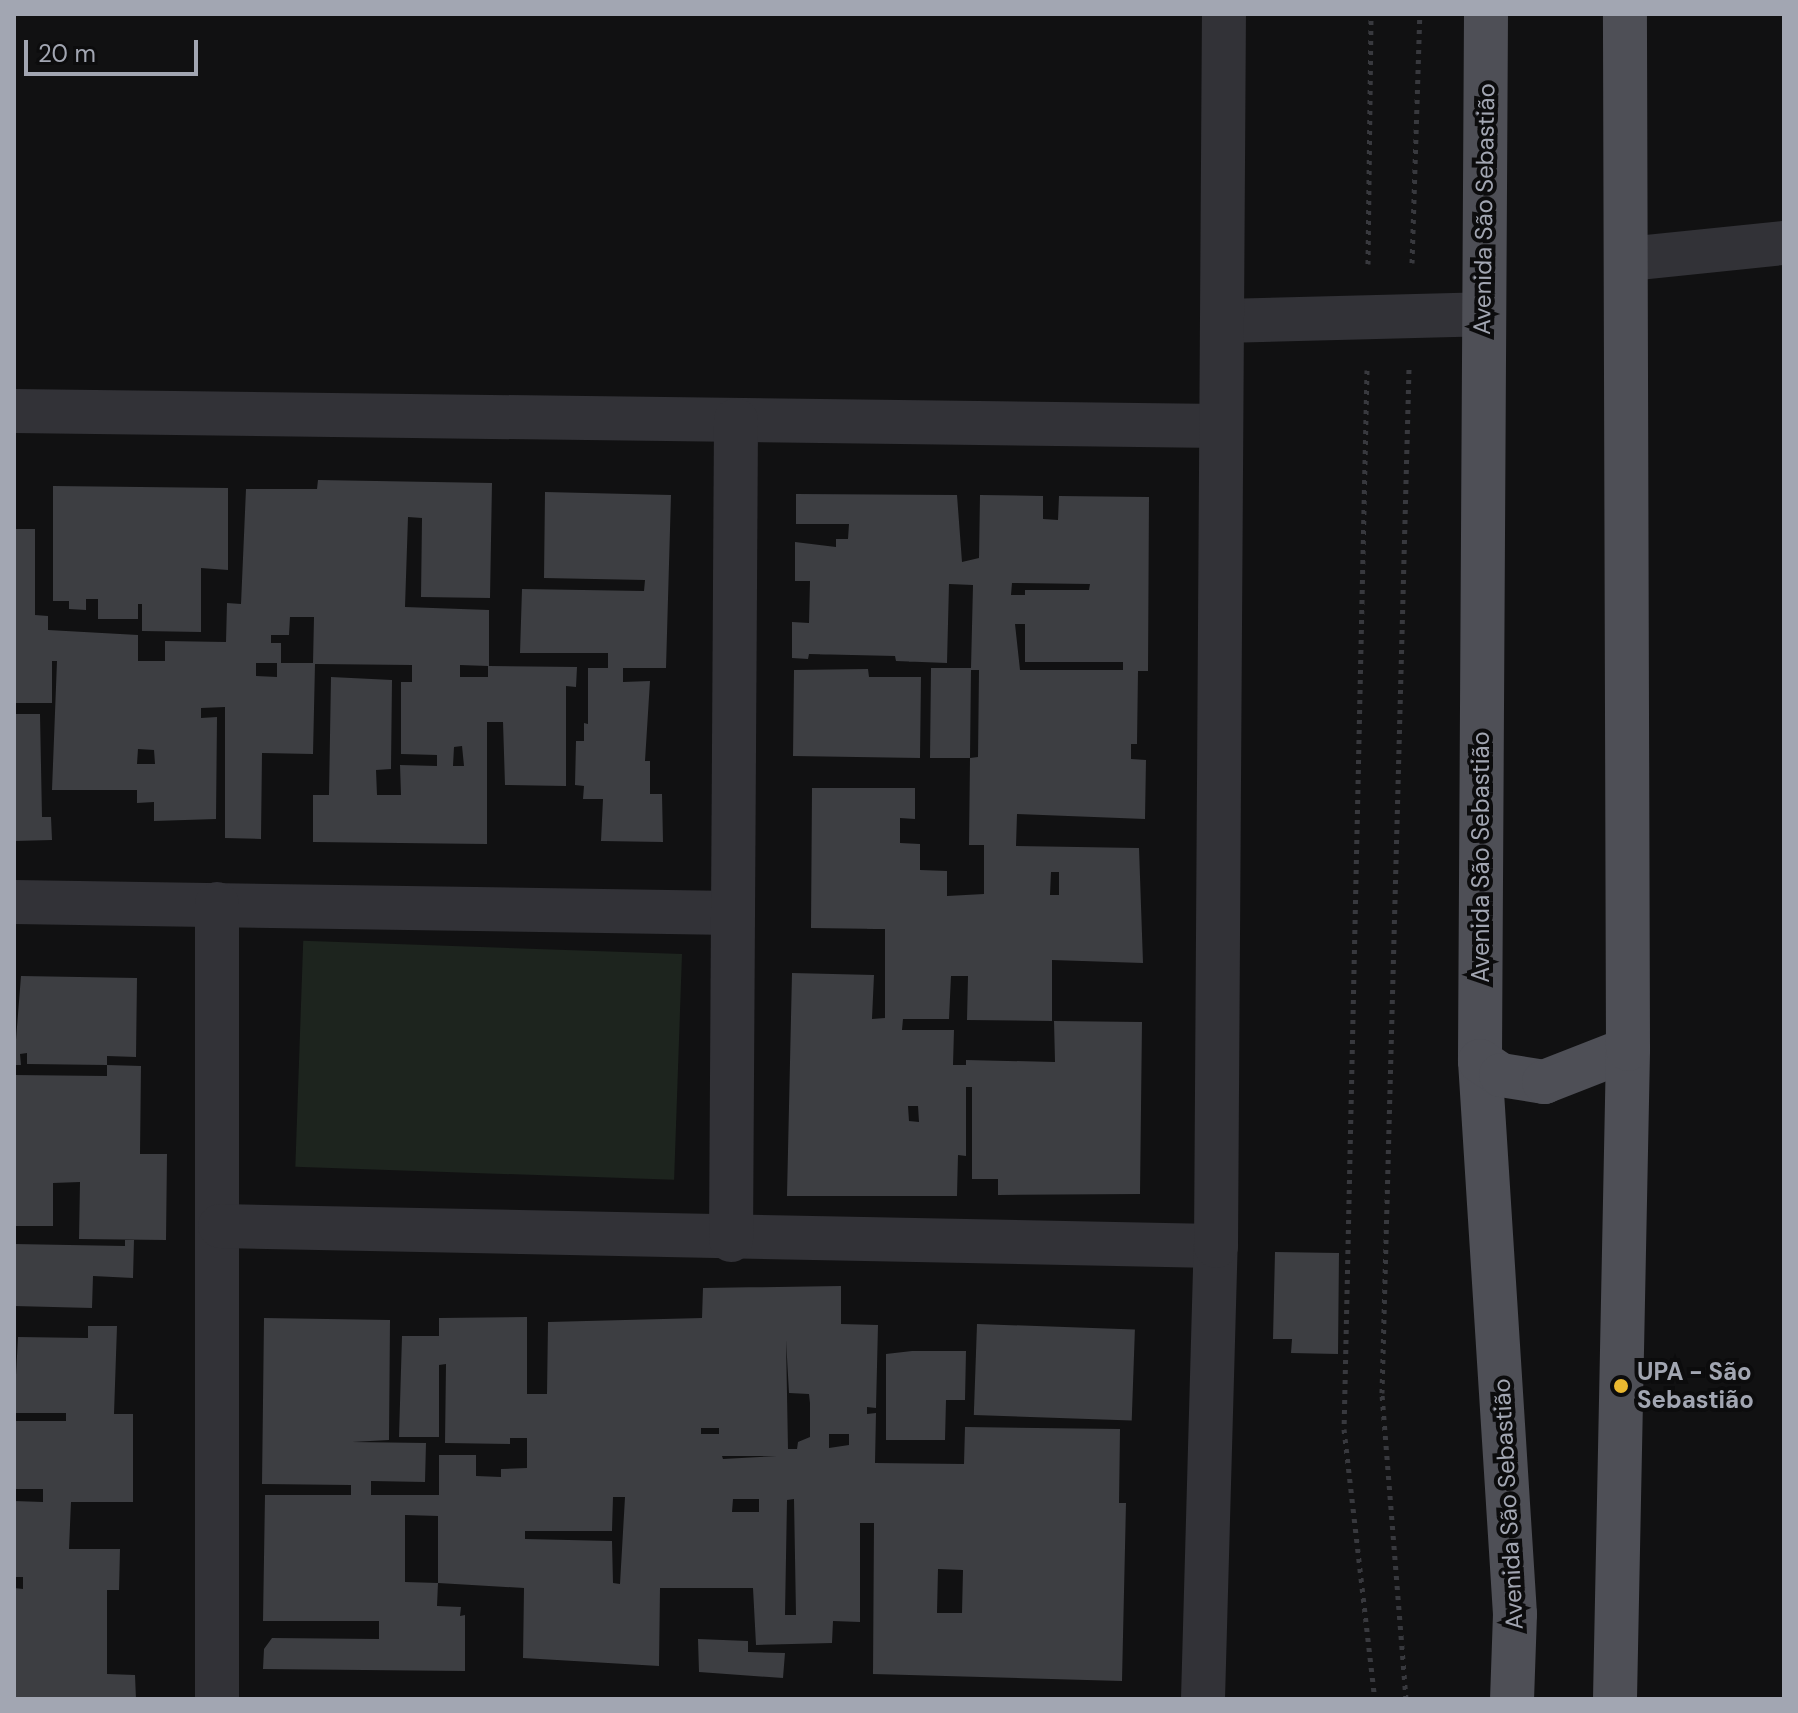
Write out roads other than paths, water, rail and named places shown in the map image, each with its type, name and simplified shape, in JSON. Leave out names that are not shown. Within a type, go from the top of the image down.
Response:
[{"type":"main road","name":"Avenida São Sebastião","points":[[1486,14],[1480,1061],[1515,1614],[1512,1699]]},
{"type":"main road","points":[[1615,1699],[1628,1049],[1625,14]]},
{"type":"main road","points":[[1480,1061],[1501,1075],[1544,1082],[1628,1049]]},
{"type":"street","points":[[1203,1699],[1216,1246],[1224,14]]},
{"type":"street","points":[[1628,259],[1784,243]]},
{"type":"street","points":[[1222,321],[1483,314]]},
{"type":"street","points":[[14,411],[1221,426]]},
{"type":"street","points":[[731,1240],[736,420]]},
{"type":"street","points":[[14,902],[733,913]]},
{"type":"street","points":[[217,904],[220,1226],[217,1699]]},
{"type":"street","points":[[220,1226],[731,1240],[1216,1246]]},
{"type":"place","name":"UPA - São Sebastião","points":[[1621,1386]]}]
